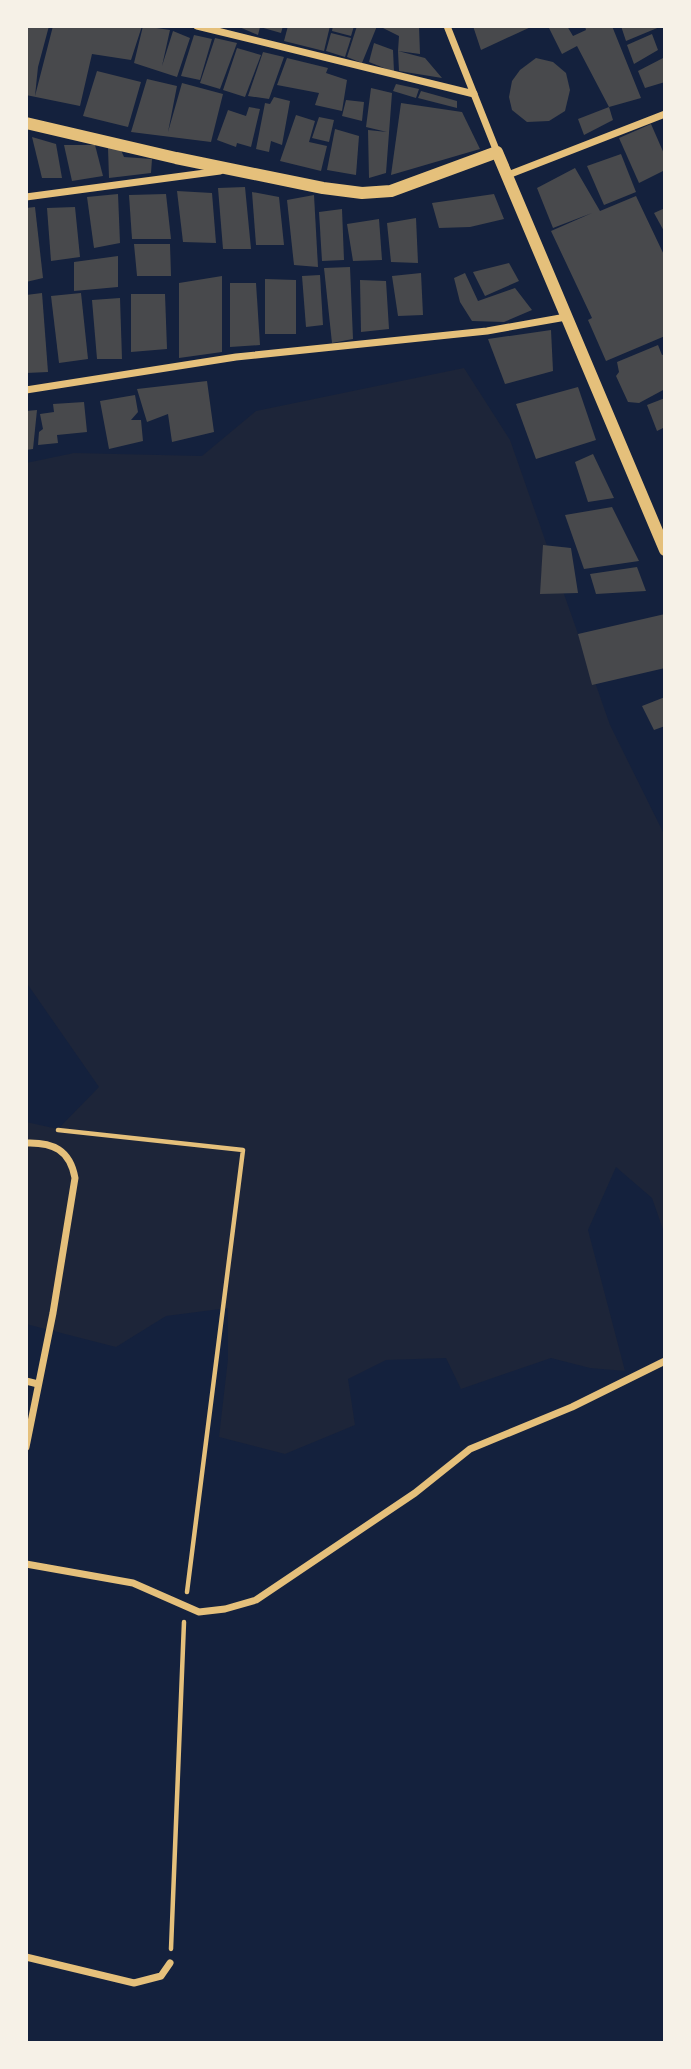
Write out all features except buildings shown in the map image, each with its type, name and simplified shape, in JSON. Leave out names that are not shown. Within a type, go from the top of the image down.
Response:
[{"type":"street","points":[[197,26],[474,94]]},
{"type":"street","points":[[447,26],[665,550]]},
{"type":"street","points":[[508,175],[665,114]]},
{"type":"street","points":[[26,123],[323,188],[362,193],[391,191],[498,152]]},
{"type":"street","points":[[26,197],[182,178],[233,168]]},
{"type":"street","points":[[26,390],[236,357],[487,331],[566,317]]},
{"type":"street","points":[[26,1143],[54,1145],[65,1153],[72,1163],[75,1178],[58,1288],[26,1447]]},
{"type":"street","points":[[26,1564],[133,1583],[199,1612],[225,1609],[256,1600],[415,1493],[470,1449],[572,1407],[665,1361]]},
{"type":"street","points":[[26,1381],[37,1384]]},
{"type":"street","points":[[26,1956],[134,1983],[161,1976],[170,1963]]},
{"type":"path","points":[[58,1129],[243,1150],[185,1606],[170,1963]]},
{"type":"shaded area","points":[[464,368],[510,440],[610,725],[665,836],[665,1235],[652,1198],[616,1167],[588,1230],[625,1371],[590,1368],[551,1358],[461,1389],[446,1358],[386,1360],[348,1379],[355,1425],[285,1454],[219,1437],[228,1359],[228,1308],[166,1316],[116,1347],[26,1324],[26,1122],[58,1129],[99,1087],[26,982],[26,463],[74,453],[202,456],[256,411]]}]
